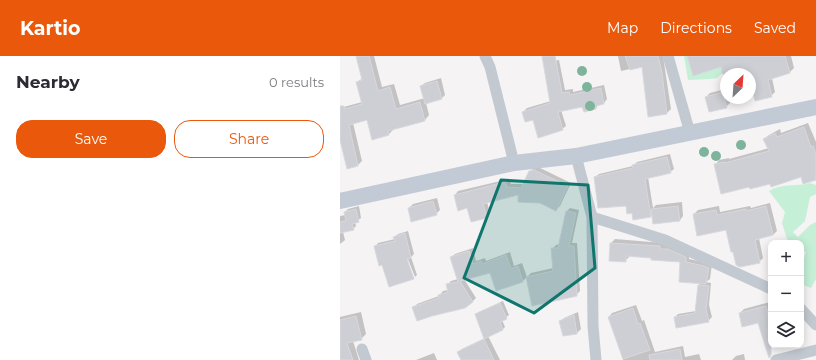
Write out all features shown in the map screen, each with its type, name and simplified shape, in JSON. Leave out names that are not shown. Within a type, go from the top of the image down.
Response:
[{"type":"street","points":[[486,56],[514,163]]},
{"type":"street","points":[[668,56],[690,133]]},
{"type":"street","points":[[340,201],[514,163],[576,156],[816,107]]},
{"type":"street","points":[[576,156],[592,217],[593,326],[596,360]]},
{"type":"street","points":[[592,217],[665,240],[768,288]]},
{"type":"street","points":[[804,312],[816,326]]},
{"type":"street","points":[[362,349],[366,360]]},
{"type":"street","points":[[776,360],[816,350]]},
{"type":"highlighted area","points":[[501,180],[588,185],[595,268],[534,313],[464,278]]},
{"type":"green space","points":[[684,56],[721,56],[728,68],[720,68],[720,75],[717,78],[688,80]]},
{"type":"green space","points":[[810,183],[816,185],[816,194],[810,197],[805,221],[793,232],[798,237],[810,225],[816,222],[816,279],[811,288],[804,285],[804,259],[806,252],[804,251],[804,240],[787,239],[782,223],[785,212],[769,191],[778,187]]},
{"type":"building","points":[[356,56],[369,56],[378,91],[390,87],[396,109],[420,102],[425,121],[388,131],[389,135],[372,140],[367,120],[349,125],[358,166],[347,169],[340,140],[340,106],[344,106],[345,109],[362,104],[356,82],[362,80]]},
{"type":"building","points":[[542,56],[555,56],[562,93],[569,92],[570,95],[601,88],[604,104],[596,106],[596,109],[584,112],[582,107],[558,112],[563,130],[538,138],[533,120],[525,122],[522,112],[550,103]]},
{"type":"building","points":[[625,56],[658,56],[662,73],[667,114],[648,117],[642,67],[630,70]]},
{"type":"building","points":[[687,56],[785,56],[790,73],[768,80],[772,97],[756,101],[756,68],[721,67],[693,76]]},
{"type":"building","points":[[437,81],[442,99],[425,104],[420,86]]},
{"type":"building","points":[[720,93],[720,104],[726,104],[727,108],[709,112],[705,97]]},
{"type":"building","points":[[804,127],[811,147],[813,146],[816,154],[816,180],[803,184],[801,177],[771,187],[770,184],[750,189],[749,187],[721,194],[714,164],[725,163],[769,151],[763,139],[775,133],[777,137]]},
{"type":"building","points":[[667,157],[671,173],[645,179],[651,217],[633,220],[632,213],[627,214],[626,206],[598,208],[594,177],[633,168],[632,165]]},
{"type":"building","points":[[534,170],[568,186],[556,211],[540,203],[518,202],[518,195],[483,204],[487,218],[471,222],[467,208],[458,211],[454,195],[505,182],[507,187],[521,188],[529,171]]},
{"type":"building","points":[[433,201],[437,215],[411,222],[408,208]]},
{"type":"building","points":[[678,206],[680,221],[653,224],[651,209]]},
{"type":"building","points":[[766,206],[773,235],[755,240],[760,263],[740,267],[736,265],[733,252],[731,252],[726,230],[697,236],[693,214],[716,210],[717,215],[746,209],[747,211]]},
{"type":"building","points":[[356,209],[359,222],[352,224],[354,230],[340,233],[340,222],[346,221],[344,212]]},
{"type":"building","points":[[566,211],[576,213],[569,246],[574,246],[577,296],[532,306],[526,277],[553,271],[551,248],[558,248]]},
{"type":"building","points":[[405,233],[411,258],[407,259],[414,279],[389,287],[382,265],[379,266],[374,246],[395,241],[393,237]]},
{"type":"building","points":[[610,243],[660,246],[660,249],[668,249],[686,257],[686,262],[709,268],[706,284],[679,282],[680,262],[651,260],[651,258],[626,256],[626,262],[609,261]]},
{"type":"building","points":[[469,251],[473,264],[481,261],[482,264],[506,255],[511,269],[518,266],[523,282],[496,291],[490,273],[460,281],[473,302],[465,308],[417,321],[412,307],[439,298],[438,295],[448,292],[446,284],[458,282],[450,257]]},
{"type":"building","points":[[698,285],[709,286],[706,309],[709,322],[676,328],[674,317],[695,313]]},
{"type":"building","points":[[500,303],[507,319],[500,322],[503,330],[484,339],[475,314]]},
{"type":"building","points":[[766,306],[768,314],[768,348],[771,348],[771,355],[769,358],[758,323],[742,327],[739,313]]},
{"type":"building","points":[[633,308],[638,324],[640,323],[650,350],[623,359],[608,317]]},
{"type":"building","points":[[574,315],[577,334],[563,336],[559,321]]},
{"type":"building","points":[[356,316],[362,340],[347,343],[353,360],[340,360],[340,320]]},
{"type":"building","points":[[484,339],[494,360],[461,360],[457,352]]},
{"type":"building","points":[[680,349],[682,360],[650,360],[649,355]]}]
